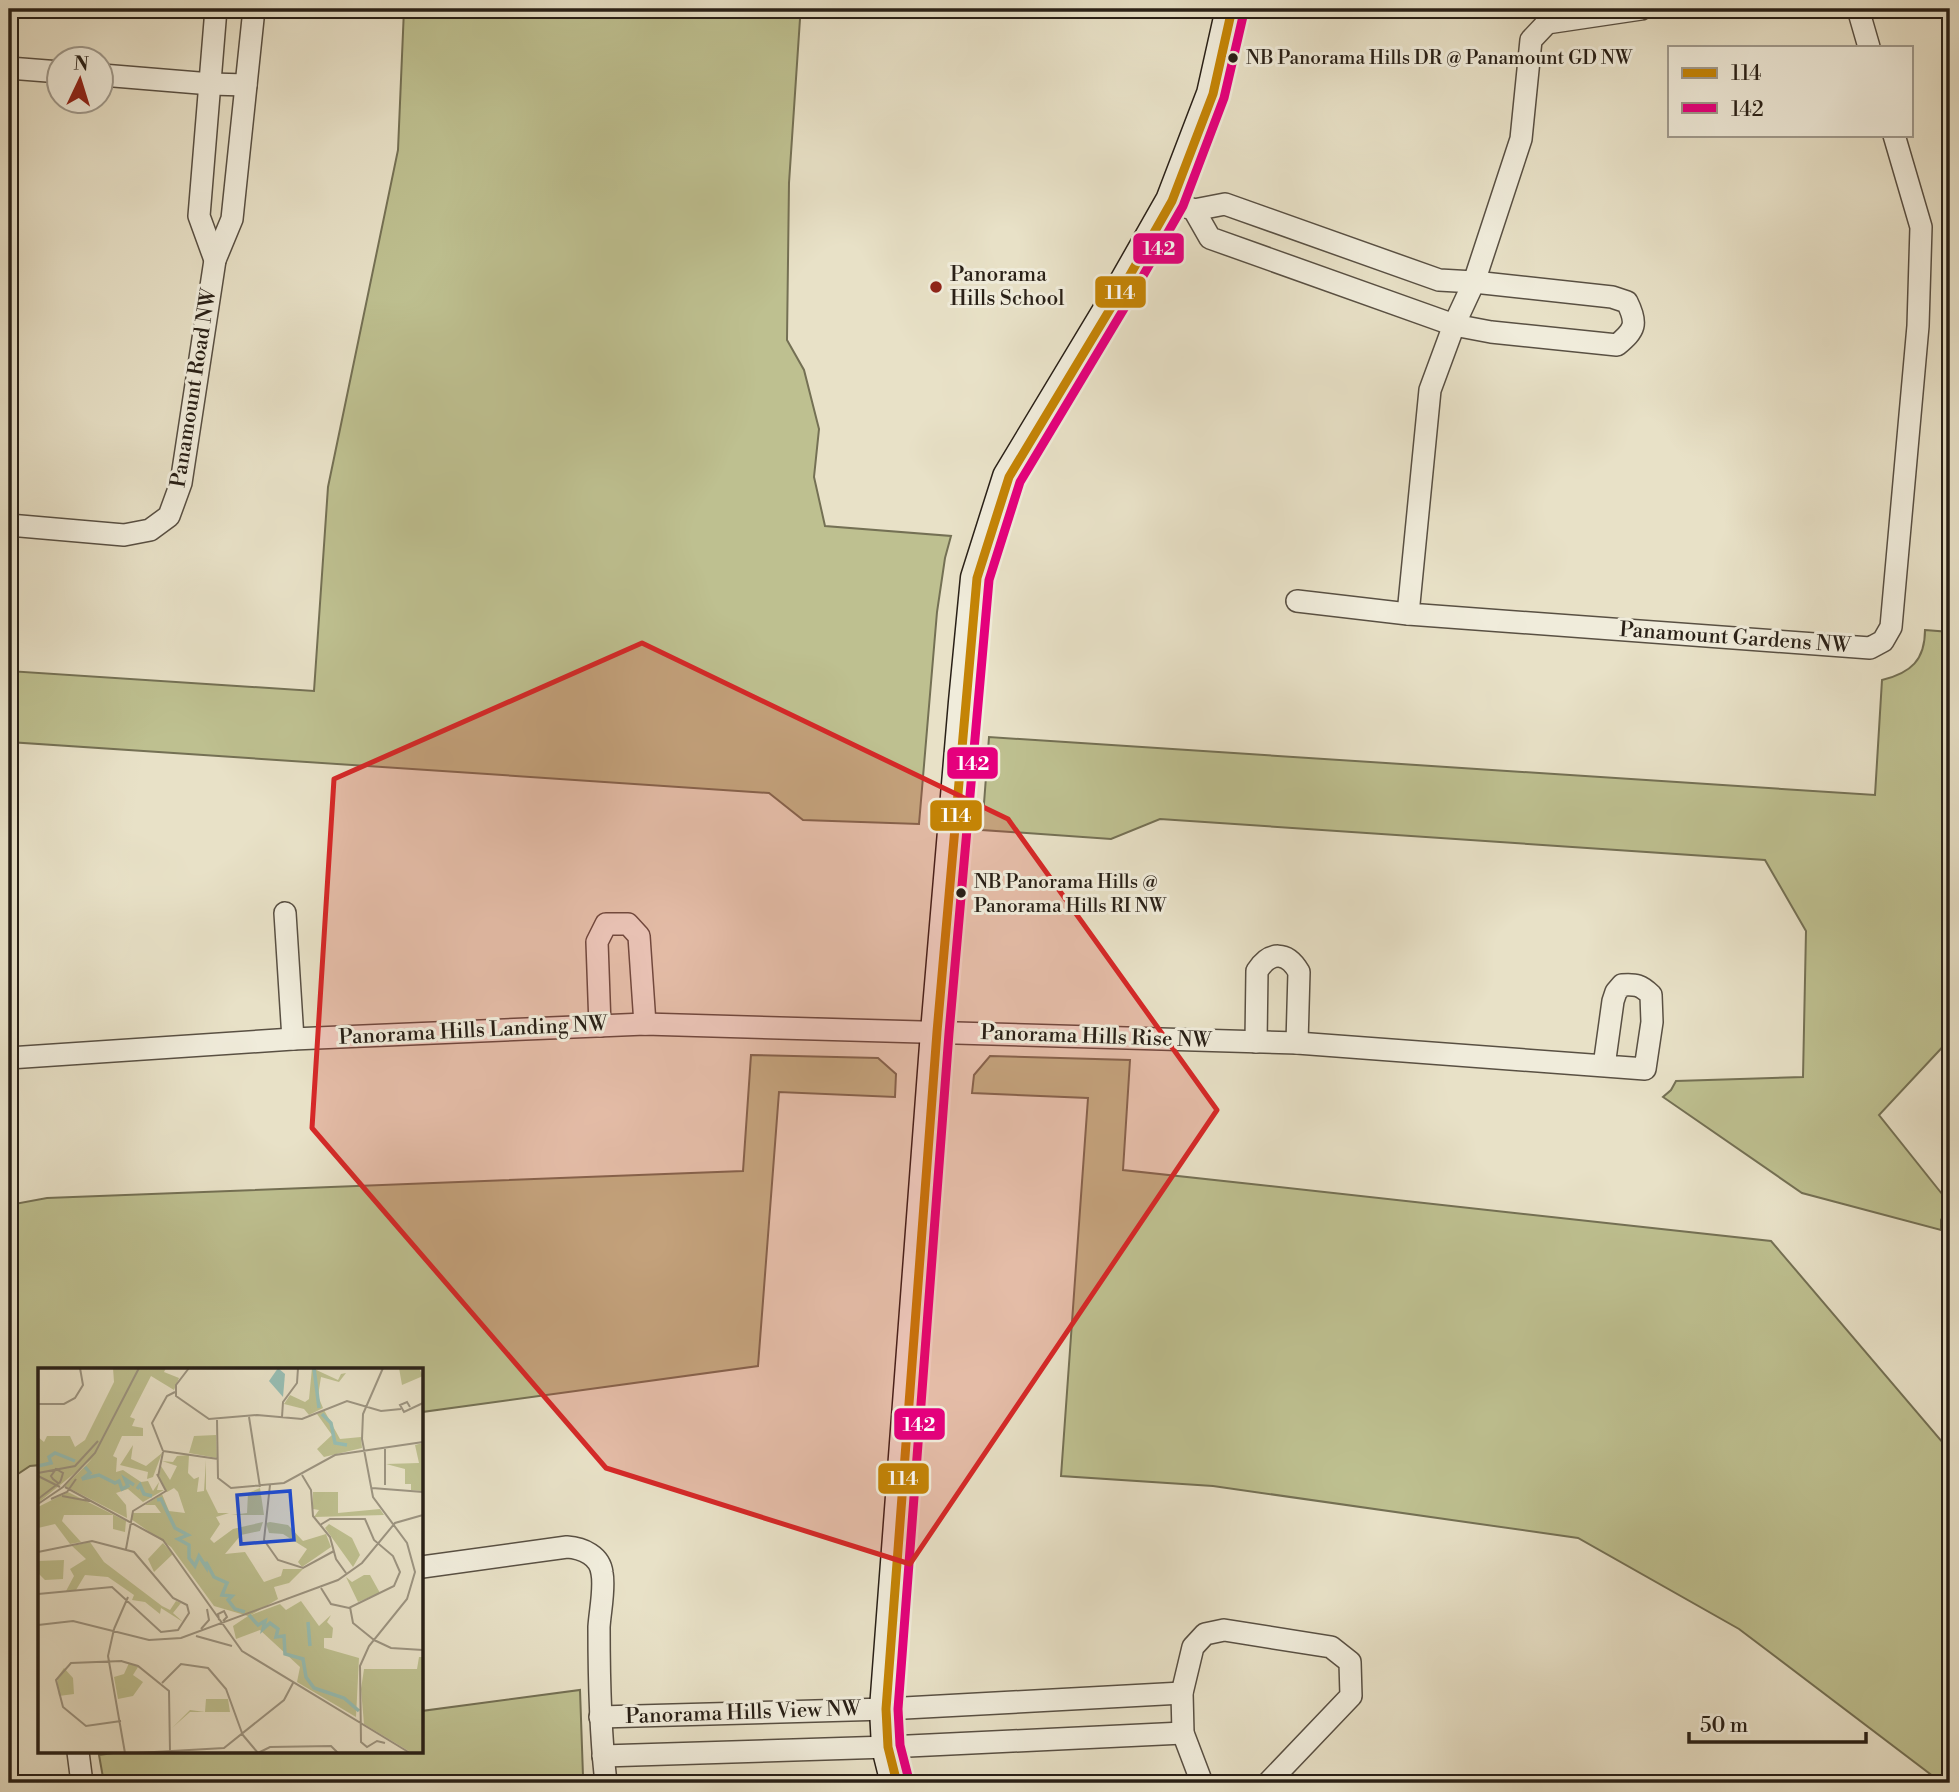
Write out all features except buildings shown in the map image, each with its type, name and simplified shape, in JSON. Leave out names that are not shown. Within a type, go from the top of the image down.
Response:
[{"type":"street","name":"Panamount Road NW","points":[[215,260],[199,216],[216,9]]},
{"type":"street","name":"Panamount Road NW","points":[[9,525],[124,535],[150,530],[169,516],[181,483],[215,260],[232,219],[254,9]]},
{"type":"street","points":[[897,1783],[888,1747],[886,1709],[937,1032],[977,578],[1009,477],[1118,296],[1183,205],[1213,94],[1232,9]]},
{"type":"street","points":[[1408,614],[1430,390],[1454,325],[1474,282],[1521,139],[1531,40],[1547,23],[1641,9]]},
{"type":"street","points":[[1858,9],[1869,46]]},
{"type":"street","points":[[9,68],[46,71]]},
{"type":"street","points":[[116,76],[246,85]]},
{"type":"street","name":"Panamount Gardens NW","points":[[1297,601],[1408,614],[1870,648],[1883,642],[1891,627],[1893,614],[1918,326],[1921,227],[1894,136]]},
{"type":"street","points":[[1225,204],[1439,280],[1612,298],[1627,303],[1635,318],[1631,333],[1617,345],[1491,332],[1454,325],[1210,238],[1183,205],[1225,204]]},
{"type":"street","points":[[285,914],[293,1039]]},
{"type":"street","points":[[600,1026],[597,942],[606,925],[628,924],[639,936],[645,1024]]},
{"type":"street","points":[[1256,1042],[1257,971],[1263,962],[1272,956],[1283,956],[1293,962],[1299,972],[1297,1043]]},
{"type":"street","name":"Panorama Hills Landing NW","points":[[9,1058],[293,1039],[645,1024],[937,1032]]},
{"type":"street","name":"Panorama Hills Rise NW","points":[[937,1032],[1297,1043],[1604,1066]]},
{"type":"street","name":"Panorama Hills View NW","points":[[424,1567],[567,1547],[579,1548],[595,1558],[603,1572],[600,1717],[606,1783]]},
{"type":"street","points":[[1202,1783],[1183,1733],[1182,1693],[1193,1647],[1206,1634],[1224,1630],[1331,1647],[1350,1662],[1351,1696],[1268,1783]]},
{"type":"street","name":"Panorama Hills View NW","points":[[600,1717],[886,1709],[1182,1693]]},
{"type":"street","name":"Panorama Hills View NW","points":[[603,1756],[888,1747],[1183,1733]]},
{"type":"street","points":[[78,1754],[82,1783]]},
{"type":"highlighted area","points":[[642,643],[1008,819],[1217,1110],[910,1564],[606,1468],[312,1128],[334,779]]},
{"type":"green space","points":[[404,9],[803,9],[800,19],[789,183],[787,340],[804,370],[819,429],[814,477],[825,526],[951,536],[937,612],[919,824],[803,820],[769,793],[9,742],[9,671],[314,691],[328,487],[398,150]]},
{"type":"green space","points":[[1925,630],[1950,632],[1950,1039],[1879,1115],[1950,1204],[1941,1220],[1941,1230],[1802,1193],[1663,1097],[1676,1081],[1803,1077],[1806,931],[1765,860],[1160,819],[1111,839],[982,830],[989,737],[1875,795],[1882,680],[1901,673],[1914,664],[1922,649]]},
{"type":"green space","points":[[751,1055],[878,1058],[896,1074],[895,1097],[779,1092],[758,1366],[424,1412],[424,1368],[38,1368],[38,1465],[30,1466],[9,1480],[9,1205],[47,1198],[743,1171]]},
{"type":"green space","points":[[990,1056],[1130,1060],[1123,1170],[1771,1241],[1950,1451],[1950,1783],[1942,1783],[1739,1629],[1578,1538],[1213,1486],[1061,1476],[1088,1098],[972,1093],[974,1075]]},
{"type":"green space","points":[[580,1690],[583,1776],[552,1783],[104,1783],[99,1755],[106,1754],[424,1754],[424,1711]]},
{"type":"transit line","name":"114","points":[[897,1783],[888,1747],[886,1709],[937,1032],[977,578],[1009,477],[1172,201],[1213,94],[1232,9]]},
{"type":"transit line","name":"142","points":[[909,1780],[900,1745],[898,1709],[949,1033],[989,580],[1020,482],[1183,206],[1224,98],[1244,12]]},
{"type":"place","name":"NB Panorama Hills DR @ Panamount GD NW","points":[[1233,58]]},
{"type":"place","name":"Panorama Hills School","points":[[936,287]]},
{"type":"place","name":"NB Panorama Hills @ Panorama Hills RI NW","points":[[961,893]]}]
